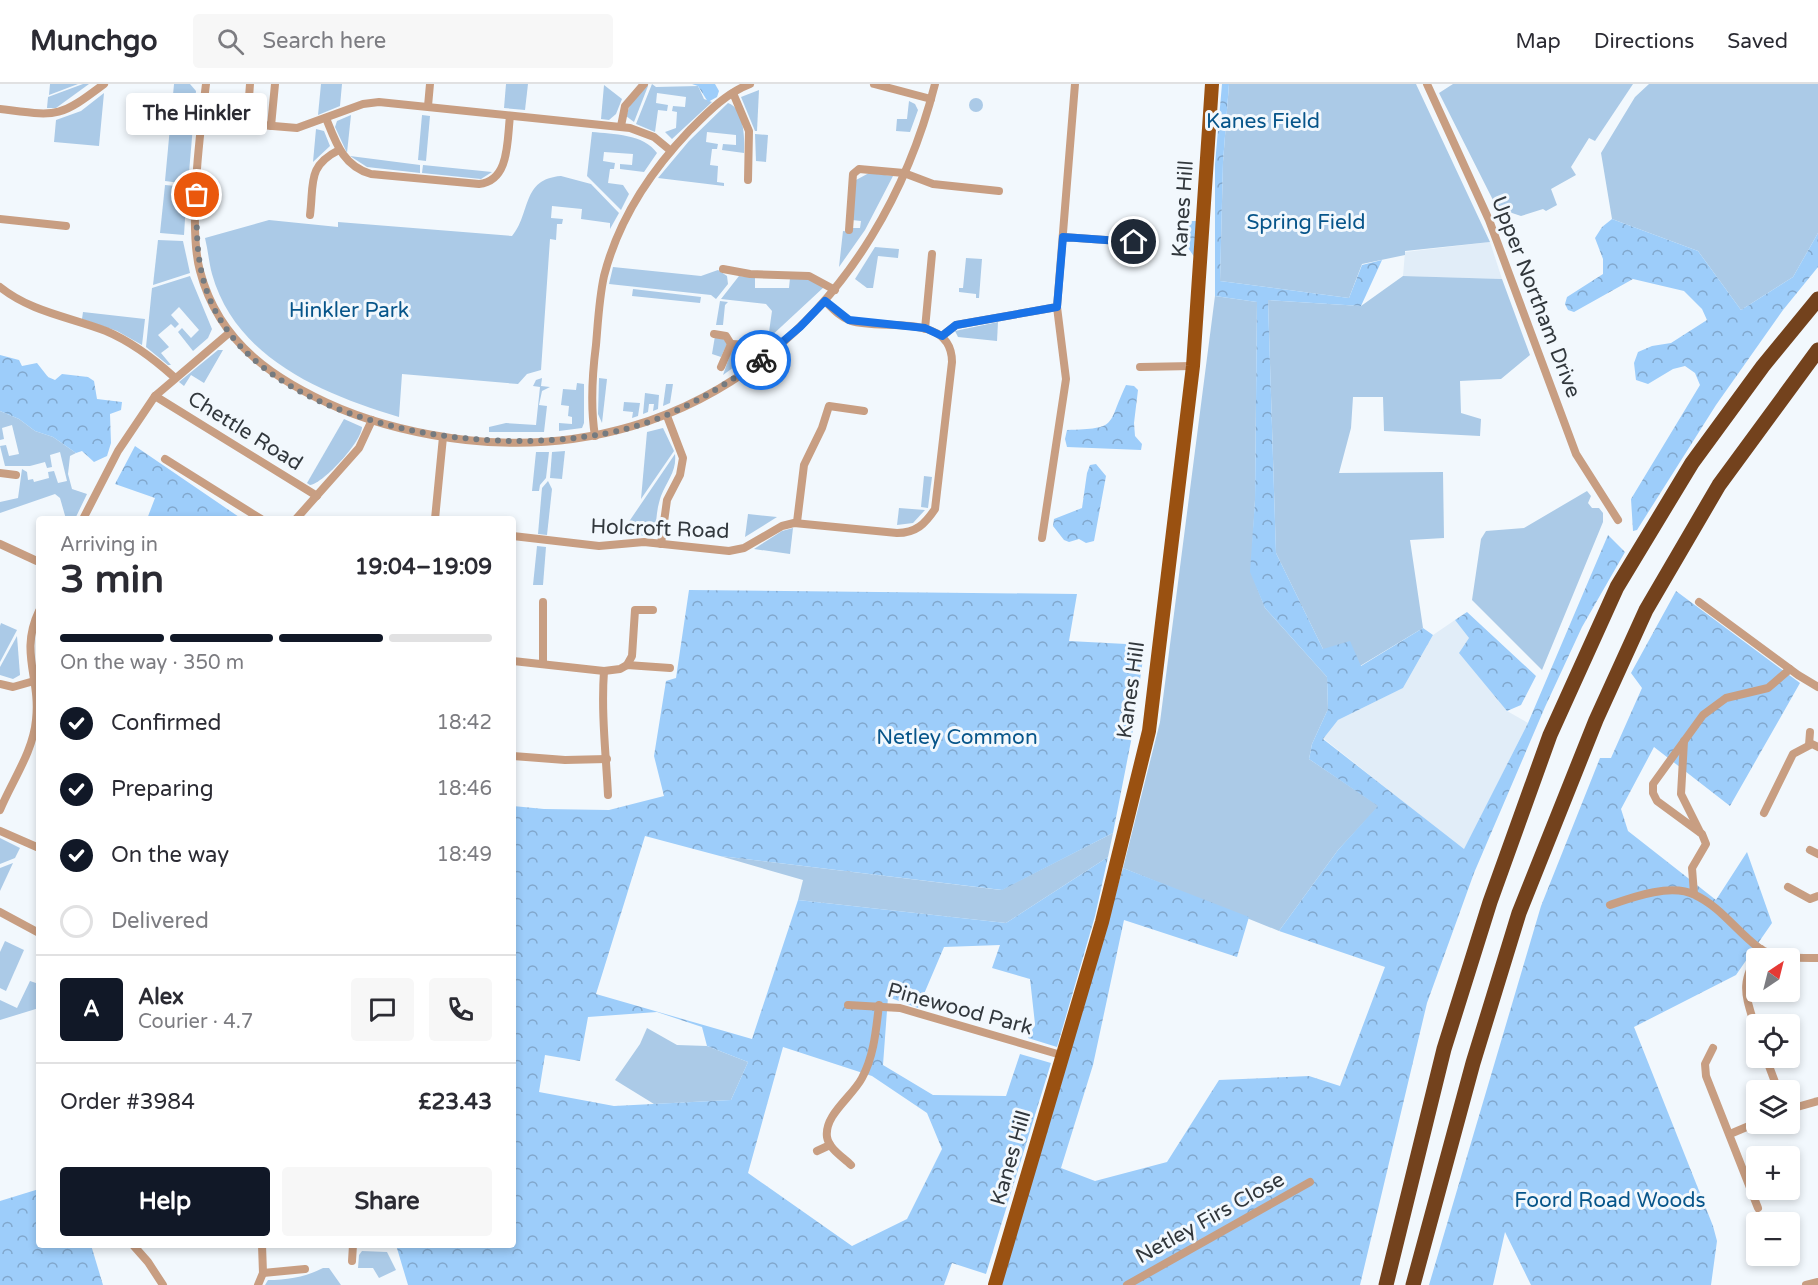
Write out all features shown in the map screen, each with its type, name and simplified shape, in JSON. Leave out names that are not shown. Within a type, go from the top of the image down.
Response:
[{"type":"highway","points":[[1386,1285],[1443,1049],[1490,902],[1550,735],[1617,587],[1692,463],[1763,366],[1818,299]]},
{"type":"highway","points":[[1413,1285],[1473,1063],[1519,913],[1596,720],[1646,610],[1719,485],[1818,350]]},
{"type":"main road","name":"Kanes Hill","points":[[995,1285],[1027,1186],[1061,1055],[1102,922],[1149,731],[1193,366],[1212,84]]},
{"type":"street","points":[[0,109],[62,113],[76,106],[104,84]]},
{"type":"street","points":[[206,84],[202,120],[196,251],[208,292],[229,333],[248,354],[281,380],[322,400],[372,420],[443,437],[518,443],[595,436],[667,416],[704,398],[763,358],[800,327],[834,290],[869,240],[904,173],[935,84]]},
{"type":"street","points":[[247,124],[250,84]]},
{"type":"street","points":[[271,126],[275,84]]},
{"type":"street","points":[[428,106],[430,84]]},
{"type":"street","points":[[621,126],[625,106],[644,84]]},
{"type":"street","points":[[595,436],[591,385],[605,275],[630,212],[649,179],[671,151],[703,117],[733,93],[750,84]]},
{"type":"street","points":[[874,84],[931,99]]},
{"type":"street","points":[[1042,538],[1066,379],[1057,307],[1076,84]]},
{"type":"street","name":"Upper Northam Drive","points":[[1427,84],[1489,220],[1576,454],[1618,520]]},
{"type":"street","points":[[733,93],[749,131],[748,180]]},
{"type":"street","points":[[202,120],[297,128],[369,102],[621,126],[648,135],[671,151]]},
{"type":"street","points":[[326,118],[339,150],[350,164],[371,174],[484,184],[493,181],[502,170],[510,116]]},
{"type":"street","points":[[310,215],[317,166],[323,158],[339,150]]},
{"type":"street","points":[[852,226],[853,174],[856,170],[904,173],[933,183],[999,191]]},
{"type":"street","points":[[0,219],[66,226]]},
{"type":"street","points":[[1063,237],[1148,243]]},
{"type":"street","points":[[925,328],[932,254]]},
{"type":"street","points":[[723,269],[750,274],[809,276],[834,290]]},
{"type":"street","points":[[0,287],[25,304],[123,339],[153,358],[174,377]]},
{"type":"street","points":[[825,301],[849,320],[925,328],[942,336],[956,325],[1057,307]]},
{"type":"street","points":[[717,332],[726,336],[731,344]]},
{"type":"street","points":[[85,516],[118,451],[155,396],[174,377],[229,333]]},
{"type":"street","name":"Holcroft Road","points":[[516,536],[599,546],[627,543],[661,544],[729,551],[744,548],[782,526],[797,522],[897,533],[915,530],[935,509],[952,362],[949,343],[942,336]]},
{"type":"street","points":[[731,344],[752,345],[763,358]]},
{"type":"street","points":[[721,367],[731,344]]},
{"type":"street","points":[[1140,367],[1193,366]]},
{"type":"street","name":"Chettle Road","points":[[155,396],[317,496]]},
{"type":"street","points":[[797,522],[804,465],[822,428],[829,406],[864,411]]},
{"type":"street","points":[[661,544],[667,500],[680,475],[683,458],[667,416]]},
{"type":"street","points":[[299,516],[359,448],[372,420]]},
{"type":"street","points":[[435,516],[443,437]]},
{"type":"street","points":[[165,459],[256,516]]},
{"type":"street","points":[[0,473],[16,475]]},
{"type":"street","points":[[0,544],[36,561]]},
{"type":"street","points":[[543,602],[543,663]]},
{"type":"street","points":[[1699,602],[1818,687]]},
{"type":"street","points":[[516,661],[604,671],[620,669],[627,665],[632,656],[634,610],[653,610]]},
{"type":"street","points":[[36,619],[29,637],[29,652],[36,692]]},
{"type":"street","points":[[627,665],[670,668]]},
{"type":"street","points":[[1702,834],[1657,801],[1653,793],[1653,784],[1703,715],[1725,698],[1768,688],[1790,669]]},
{"type":"street","points":[[604,671],[601,705],[608,795]]},
{"type":"street","points":[[0,684],[13,687],[34,681]]},
{"type":"street","points":[[1764,813],[1793,754],[1814,746],[1810,732]]},
{"type":"street","points":[[0,810],[36,741]]},
{"type":"street","points":[[1684,741],[1681,794],[1706,844],[1692,868],[1694,894]]},
{"type":"street","points":[[516,756],[565,760],[607,759]]},
{"type":"street","points":[[0,831],[36,847]]},
{"type":"street","points":[[1788,888],[1810,899],[1818,896]]},
{"type":"street","points":[[1610,905],[1667,890],[1694,894],[1735,924],[1759,948]]},
{"type":"street","points":[[0,912],[36,931]]},
{"type":"street","points":[[1800,957],[1818,958]]},
{"type":"street","name":"Pinewood Park","points":[[848,1005],[900,1008],[1061,1055]]},
{"type":"street","points":[[851,1165],[830,1145],[827,1135],[831,1118],[850,1098],[863,1076],[873,1047],[879,1005]]},
{"type":"street","points":[[1713,1047],[1705,1064],[1706,1076],[1746,1178]]},
{"type":"street","points":[[1800,1106],[1818,1101]]},
{"type":"street","points":[[1730,1134],[1746,1127]]},
{"type":"street","points":[[817,1151],[830,1145]]},
{"type":"street","name":"Netley Firs Close","points":[[1127,1285],[1310,1182]]},
{"type":"street","points":[[1755,1200],[1758,1208]]},
{"type":"street","points":[[136,1248],[163,1285]]},
{"type":"street","points":[[258,1285],[263,1273],[262,1248]]},
{"type":"street","points":[[352,1261],[353,1248]]},
{"type":"street","points":[[263,1273],[305,1269]]},
{"type":"street","points":[[1806,1285],[1818,1282]]},
{"type":"shaded area","points":[[1490,242],[1502,279],[1403,276],[1405,252]]},
{"type":"shaded area","points":[[1455,620],[1469,638],[1507,711],[1528,723],[1464,850],[1323,738],[1338,720],[1403,688],[1433,635]]},
{"type":"green space","points":[[50,84],[78,84],[49,95]]},
{"type":"green space","points":[[83,84],[89,84],[56,108],[47,108],[48,97]]},
{"type":"green space","points":[[174,84],[190,84],[196,91],[188,184],[165,181]]},
{"type":"green space","points":[[321,84],[342,84],[340,106],[318,115]]},
{"type":"green space","points":[[506,84],[528,84],[525,110],[504,108]]},
{"type":"green space","points":[[648,84],[634,122],[626,116],[630,105]]},
{"type":"green space","points":[[652,84],[656,87],[698,86],[704,99],[712,102],[672,139],[665,132],[676,128],[677,112],[672,111],[673,106],[685,107],[686,97],[657,93],[656,103],[668,105],[667,111],[658,110],[655,132],[636,124]]},
{"type":"green space","points":[[692,84],[715,84],[719,91],[717,97],[708,102],[698,86]]},
{"type":"green space","points":[[1222,84],[1229,84],[1223,162],[1220,281],[1349,298],[1362,265],[1382,260],[1361,306],[1268,300],[1276,553],[1323,649],[1350,641],[1361,666],[1423,628],[1433,635],[1403,688],[1338,720],[1323,739],[1464,849],[1528,723],[1608,535],[1625,552],[1582,627],[1545,707],[1474,873],[1427,1003],[1360,1285],[1001,1285],[1123,868],[1249,917],[1237,957],[1124,920],[1093,1065],[1061,1168],[1095,1181],[1167,1162],[1219,1080],[1309,1076],[1340,1086],[1385,967],[1279,931],[1338,850],[1378,806],[1309,759],[1312,744],[1328,709],[1327,677],[1265,608],[1250,572],[1255,500],[1257,302],[1215,296],[1215,164]]},
{"type":"green space","name":"Spring Field","points":[[1229,84],[1416,84],[1490,242],[1405,251],[1405,255],[1362,264],[1349,298],[1220,281],[1223,162]]},
{"type":"green space","points":[[1453,84],[1633,84],[1595,141],[1589,138],[1571,167],[1576,175],[1551,189],[1557,205],[1546,211],[1543,209],[1521,216],[1497,208],[1439,93]]},
{"type":"green space","points":[[1649,84],[1818,84],[1818,233],[1793,277],[1741,310],[1698,251],[1612,219],[1601,153],[1635,97]]},
{"type":"green space","points":[[604,85],[622,99],[616,114],[609,120],[601,119]]},
{"type":"green space","points":[[759,90],[757,131],[755,131],[741,97]]},
{"type":"green space","points":[[104,93],[99,146],[54,142],[56,120],[81,111]]},
{"type":"green space","points":[[976,98],[981,100],[983,105],[981,110],[976,112],[971,110],[969,105],[971,100]]},
{"type":"green space","points":[[909,101],[915,104],[918,110],[910,132],[896,131],[897,119],[907,119]]},
{"type":"green space","points":[[728,103],[733,106],[740,117],[744,132],[744,153],[722,150],[723,144],[736,145],[736,135],[707,132],[706,142],[718,144],[717,149],[712,149],[710,165],[718,166],[717,182],[724,183],[724,186],[658,178],[689,141]]},
{"type":"green space","points":[[351,115],[347,153],[335,127],[337,121]]},
{"type":"green space","points":[[422,115],[430,116],[426,161],[418,160]]},
{"type":"green space","points":[[316,129],[324,131],[330,146],[313,162]]},
{"type":"green space","points":[[592,132],[636,139],[644,142],[657,153],[644,172],[620,169],[620,164],[632,165],[633,154],[604,152],[603,161],[615,163],[614,169],[610,169],[608,183],[623,185],[629,194],[621,210],[587,176]]},
{"type":"green space","points":[[755,134],[768,135],[766,162],[756,161]]},
{"type":"green space","points":[[350,156],[420,165],[420,173],[367,167]]},
{"type":"green space","points":[[423,165],[492,172],[481,179],[422,173]]},
{"type":"green space","points":[[869,173],[893,176],[865,230],[839,267],[843,231],[851,232],[851,228],[860,228],[861,221],[852,220],[856,180]]},
{"type":"green space","name":"Hinkler Park","points":[[561,176],[591,184],[619,213],[610,229],[610,223],[581,219],[582,209],[552,206],[551,218],[563,219],[562,224],[557,224],[556,240],[550,239],[541,370],[527,374],[518,384],[402,374],[399,417],[370,408],[313,384],[286,369],[262,351],[241,329],[224,304],[212,274],[205,238],[269,220],[338,227],[338,222],[512,236],[533,191],[548,179]]},
{"type":"green space","points":[[165,185],[187,187],[184,235],[160,233]]},
{"type":"green space","points":[[1612,219],[1698,251],[1741,310],[1793,277],[1818,233],[1818,267],[1783,310],[1716,405],[1637,530],[1633,531],[1631,499],[1700,385],[1695,373],[1685,366],[1673,369],[1648,384],[1636,380],[1634,363],[1638,352],[1652,346],[1671,343],[1707,320],[1702,309],[1684,291],[1633,279],[1574,312],[1568,310],[1565,304],[1567,297],[1603,274],[1603,259],[1595,238],[1602,227]]},
{"type":"green space","points":[[1176,221],[1200,221],[1195,258],[1182,239],[1182,226],[1176,225]]},
{"type":"green space","points":[[158,240],[183,241],[190,273],[153,285]]},
{"type":"green space","points":[[875,247],[899,249],[898,258],[878,256],[873,288],[867,288],[855,279]]},
{"type":"green space","points":[[966,258],[982,259],[979,298],[976,298],[976,294],[959,292],[959,288],[963,288]]},
{"type":"green space","points":[[613,267],[701,276],[718,270],[727,276],[728,284],[716,299],[711,295],[609,284]]},
{"type":"green space","points":[[190,276],[212,329],[208,338],[193,351],[178,332],[182,328],[191,338],[199,330],[179,307],[171,315],[179,324],[175,328],[171,324],[158,335],[169,347],[161,353],[171,365],[168,365],[146,347],[152,288]]},
{"type":"green space","points":[[739,276],[755,278],[755,288],[789,288],[790,278],[806,278],[824,287],[768,339],[772,311],[766,304],[721,299]]},
{"type":"green space","points":[[1403,276],[1502,279],[1530,355],[1501,379],[1460,381],[1461,413],[1481,419],[1480,436],[1384,431],[1383,397],[1353,397],[1351,428],[1339,473],[1443,472],[1444,538],[1410,540],[1423,628],[1360,666],[1323,649],[1276,553],[1268,300],[1361,306]]},
{"type":"green space","points":[[633,289],[701,297],[700,303],[632,296]]},
{"type":"green space","points":[[1215,296],[1257,302],[1255,500],[1251,572],[1265,608],[1327,677],[1328,709],[1312,744],[1309,759],[1379,806],[1338,850],[1279,931],[1123,868],[1160,722]]},
{"type":"green space","points":[[720,301],[728,302],[725,305],[723,325],[716,325]]},
{"type":"green space","points":[[83,312],[145,319],[142,345],[117,331],[82,319]]},
{"type":"green space","points":[[998,322],[997,341],[958,337],[955,331]]},
{"type":"green space","points":[[715,336],[722,337],[727,344],[721,357],[712,354]]},
{"type":"green space","points":[[747,347],[756,351],[723,375],[732,349]]},
{"type":"green space","points":[[218,350],[223,350],[204,383],[191,375],[184,386],[179,382]]},
{"type":"green space","points":[[0,355],[19,360],[22,366],[37,363],[48,377],[55,380],[62,374],[88,377],[94,381],[97,399],[122,402],[121,410],[110,414],[111,443],[107,456],[94,462],[82,451],[76,453],[53,437],[35,431],[19,419],[0,411]]},
{"type":"green space","points":[[542,378],[541,386],[550,387],[542,391],[539,405],[547,406],[544,432],[489,432],[489,427],[506,423],[536,425],[540,387],[533,386],[536,380]]},
{"type":"green space","points":[[599,378],[607,379],[602,423],[598,414]]},
{"type":"green space","points":[[577,383],[584,384],[584,423],[582,428],[559,431],[559,423],[572,424],[572,417],[568,416],[569,406],[561,405],[563,389],[576,390]]},
{"type":"green space","points":[[666,384],[673,384],[670,403],[663,406]]},
{"type":"green space","points":[[1126,385],[1134,386],[1138,390],[1134,423],[1135,436],[1142,444],[1141,450],[1067,447],[1065,439],[1067,430],[1095,428],[1109,422]]},
{"type":"green space","points":[[645,393],[659,395],[658,409],[653,411],[654,404],[649,404],[648,412],[643,414]]},
{"type":"green space","points":[[624,402],[640,403],[638,416],[632,418],[633,412],[623,411]]},
{"type":"green space","points":[[0,411],[19,419],[35,431],[53,437],[76,453],[70,456],[68,474],[72,489],[87,494],[76,516],[65,516],[60,498],[55,494],[0,513],[0,502],[18,498],[22,469],[27,472],[28,480],[33,479],[34,482],[49,478],[48,472],[54,471],[58,483],[67,481],[60,452],[50,455],[52,467],[47,468],[45,462],[30,466],[5,466],[0,446],[6,445],[9,456],[19,454],[12,425],[2,428],[4,439],[0,440]]},
{"type":"green space","points":[[344,419],[362,427],[356,442],[333,469],[310,485],[307,483]]},
{"type":"green space","points":[[663,428],[674,451],[641,499],[647,432]]},
{"type":"green space","points":[[135,446],[238,516],[148,516],[155,498],[115,484]]},
{"type":"green space","points":[[565,451],[562,479],[550,478],[552,452]]},
{"type":"green space","points":[[536,452],[549,452],[546,478],[540,485],[539,491],[532,491]]},
{"type":"green space","points":[[675,454],[673,471],[661,496],[656,530],[650,536],[633,535],[624,529]]},
{"type":"green space","points":[[1096,464],[1106,476],[1094,541],[1086,543],[1079,539],[1069,542],[1064,540],[1053,526],[1054,519],[1082,508],[1087,473],[1090,465]]},
{"type":"green space","points":[[924,476],[932,477],[928,508],[921,507]]},
{"type":"green space","points":[[548,481],[552,489],[547,535],[538,534],[542,488]]},
{"type":"green space","points":[[1587,491],[1591,496],[1588,503],[1592,508],[1599,508],[1603,513],[1603,522],[1542,670],[1472,600],[1481,539],[1486,531],[1524,528]]},
{"type":"green space","points":[[899,508],[925,510],[913,523],[897,525]]},
{"type":"green space","points":[[748,514],[777,517],[745,537]]},
{"type":"green space","points":[[793,528],[790,554],[754,549],[782,531]]},
{"type":"green space","points":[[537,546],[546,547],[543,585],[533,585]]},
{"type":"green space","name":"Netley Common","points":[[689,590],[1077,594],[1069,641],[1145,645],[1132,736],[1113,833],[1002,890],[720,856],[645,836],[596,994],[752,1039],[798,900],[1006,923],[1108,857],[1095,916],[1057,1047],[1028,1038],[1035,1024],[1030,979],[992,968],[1000,945],[944,947],[918,1008],[888,997],[883,1065],[933,1095],[1006,1096],[1020,1054],[1051,1063],[986,1274],[952,1263],[944,1285],[408,1285],[397,1248],[516,1248],[516,806],[609,810],[664,796],[654,756],[666,681],[676,678]],"holes":[[[657,1012],[702,1027],[707,1046],[748,1062],[731,1100],[614,1106],[539,1092],[545,1055],[580,1061],[588,1017]],[[783,1047],[872,1076],[927,1113],[942,1149],[907,1219],[852,1246],[748,1173]]]},
{"type":"green space","name":"Foord Road Woods","points":[[1676,591],[1800,683],[1730,806],[1654,747],[1621,809],[1628,831],[1716,900],[1747,852],[1772,923],[1755,948],[1746,948],[1746,961],[1736,975],[1634,1027],[1713,1226],[1717,1241],[1711,1285],[1531,1285],[1505,1232],[1493,1285],[1429,1285],[1541,906],[1600,758],[1611,758],[1642,688],[1631,673]]},
{"type":"green space","points":[[1467,612],[1536,676],[1521,705],[1507,711],[1459,653],[1469,638],[1455,620]]},
{"type":"green space","points":[[1,623],[17,630],[0,662],[0,626]]},
{"type":"green space","points":[[17,636],[20,675],[13,679],[0,675],[0,667]]},
{"type":"green space","points":[[1113,833],[1108,857],[1006,923],[798,900],[803,880],[720,856],[1001,890]]},
{"type":"green space","points":[[0,838],[20,848],[15,858],[0,864]]},
{"type":"green space","points":[[13,863],[0,891],[0,868]]},
{"type":"green space","points":[[5,941],[24,950],[6,991],[0,988],[0,952]]},
{"type":"green space","points":[[30,981],[36,983],[36,1009],[0,1020],[0,1000],[17,1008]]},
{"type":"green space","points":[[647,1028],[677,1045],[707,1046],[748,1062],[731,1100],[654,1104],[615,1080],[640,1044]]},
{"type":"green space","points":[[36,1190],[36,1248],[92,1248],[103,1285],[0,1285],[0,1201]]},
{"type":"green space","points":[[362,1251],[387,1252],[396,1270],[379,1278],[373,1268],[358,1268],[359,1255]]},
{"type":"green space","points":[[323,1268],[329,1268],[341,1285],[265,1285],[268,1280],[310,1274]]},
{"type":"way so far","points":[[197,195],[196,251],[200,272],[216,313],[229,333],[248,354],[281,380],[322,400],[372,420],[443,437],[495,443],[595,436],[634,427],[681,410],[727,384],[761,360]]},
{"type":"place","name":"The Hinkler","points":[[197,195]]},
{"type":"route","points":[[761,360],[784,342],[825,301],[840,315],[859,323],[925,328],[942,336],[956,325],[1057,307],[1063,237],[1134,242]]},
{"type":"park label","name":"Kanes Field","points":[[1263,121]]}]
